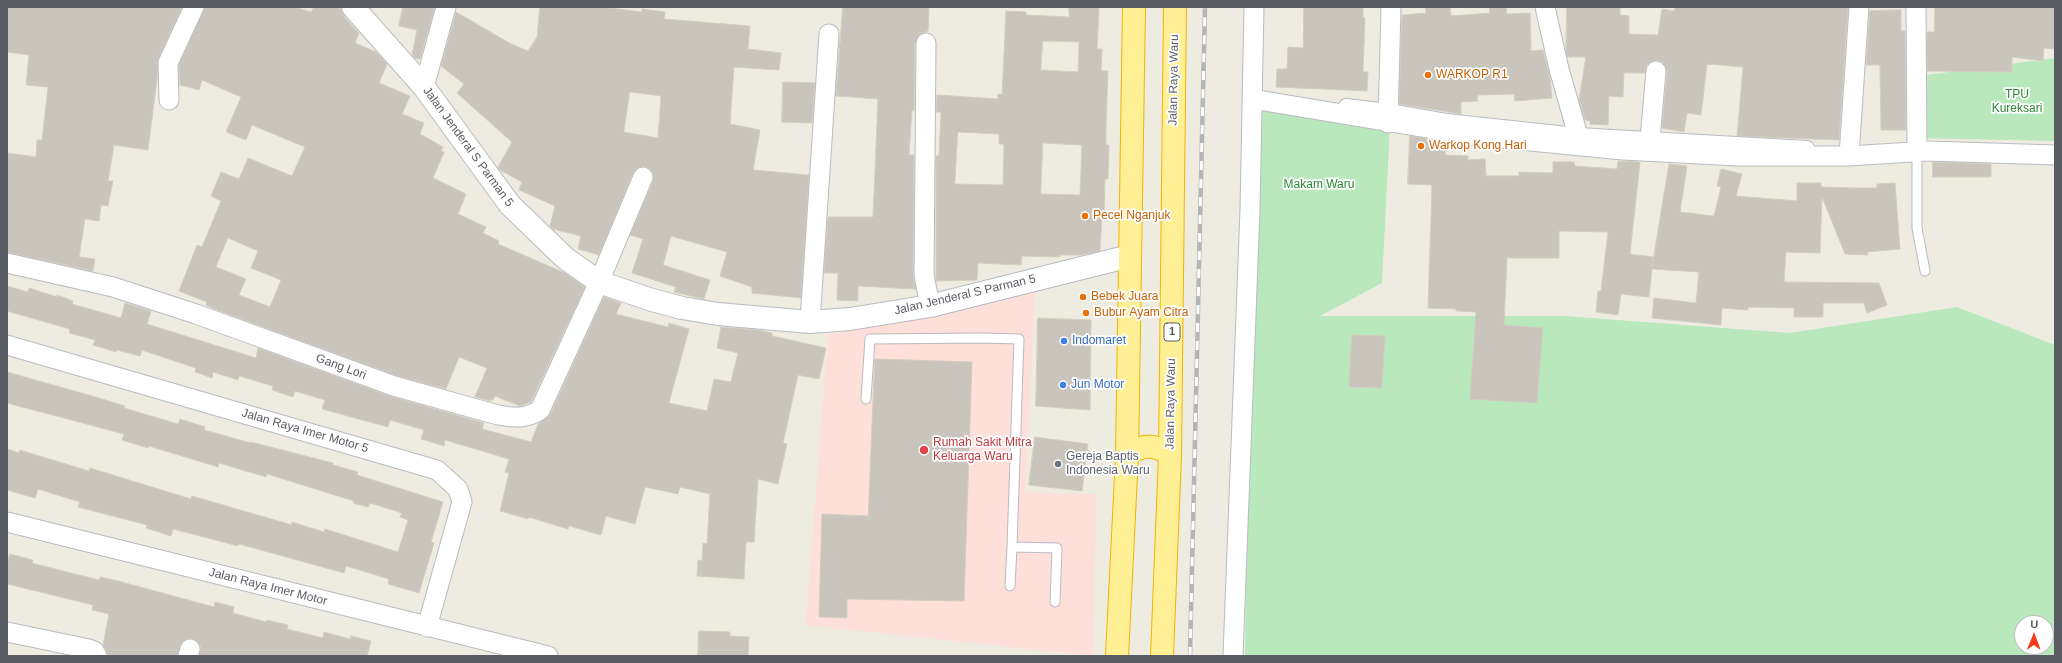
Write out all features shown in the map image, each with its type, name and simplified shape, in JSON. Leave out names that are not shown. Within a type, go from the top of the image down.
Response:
[{"type":"highway","points":[[1117,656],[1127,455],[1134,7]]},
{"type":"highway","name":"Jalan Raya Waru","points":[[1162,656],[1170,455],[1175,7]]},
{"type":"highway","points":[[1127,455],[1141,447],[1149,446],[1157,447],[1170,455]]},
{"type":"street","points":[[169,100],[168,63],[194,7]]},
{"type":"street","name":"Jalan Jenderal S Parman 5","points":[[353,7],[424,87],[510,205],[565,258],[599,282],[682,308],[725,315],[810,322],[850,319],[930,306],[1130,256]]},
{"type":"street","points":[[424,87],[446,7]]},
{"type":"street","points":[[1234,656],[1254,7]]},
{"type":"street","points":[[1389,117],[1391,7]]},
{"type":"street","points":[[1545,7],[1579,141]]},
{"type":"street","points":[[1849,153],[1859,7]]},
{"type":"street","points":[[1916,7],[1917,151]]},
{"type":"street","points":[[810,322],[828,34]]},
{"type":"street","points":[[926,43],[924,275],[930,306]]},
{"type":"street","points":[[1649,145],[1656,71]]},
{"type":"street","points":[[1252,98],[1389,117],[1469,135],[1649,145],[1738,156],[1917,151],[2055,155]]},
{"type":"street","name":"Gang Lori","points":[[7,264],[113,287],[196,314],[394,386],[498,415],[515,418],[529,417],[540,410],[599,282],[642,177]]},
{"type":"street","name":"Jalan Raya Imer Motor 5","points":[[7,345],[437,470],[458,489],[462,502],[427,627]]},
{"type":"street","name":"Jalan Raya Imer Motor","points":[[7,522],[522,652],[548,656]]},
{"type":"street","points":[[7,632],[93,653]]},
{"type":"lane","points":[[1917,151],[1917,228],[1925,271]]},
{"type":"lane","points":[[866,399],[870,339],[1019,339],[1010,586]]},
{"type":"lane","points":[[1012,547],[1057,548],[1055,602]]},
{"type":"shaded area","name":"Rumah Sakit Mitra Keluarga Waru","points":[[1035,291],[1025,492],[1096,494],[1093,656],[806,625],[828,335]]},
{"type":"green space","name":"TPU Kureksari","points":[[2055,58],[2055,141],[1912,138],[1911,77]]},
{"type":"green space","name":"Makam Waru","points":[[1253,100],[1390,126],[1382,283],[1320,316],[1565,316],[1790,333],[1957,307],[2055,345],[2055,656],[1245,656]]},
{"type":"building","points":[[7,7],[182,7],[158,59],[148,150],[114,145],[108,181],[113,181],[108,206],[101,205],[99,221],[85,219],[79,257],[95,259],[93,271],[7,252],[7,153],[36,157],[37,140],[42,140],[48,87],[26,85],[29,55],[7,52]]},
{"type":"building","points":[[205,7],[295,7],[311,12],[314,7],[335,7],[341,9],[345,18],[359,33],[355,43],[376,52],[387,64],[379,83],[410,96],[402,114],[424,123],[420,134],[443,147],[441,151],[444,152],[433,178],[466,194],[458,214],[486,227],[483,233],[499,241],[498,244],[565,273],[585,287],[531,402],[520,406],[495,396],[493,400],[491,399],[491,401],[475,397],[487,368],[459,357],[446,389],[397,376],[217,310],[206,305],[207,302],[179,291],[197,245],[202,247],[221,201],[211,196],[221,172],[239,179],[248,158],[292,176],[305,147],[252,125],[246,140],[226,132],[241,97],[202,80],[199,90],[180,85],[179,65]],"holes":[[[228,238],[258,251],[251,268],[281,280],[270,307],[239,295],[246,279],[216,267]]]},
{"type":"building","points":[[403,7],[435,7],[420,59],[415,58],[412,55],[417,30],[399,26]]},
{"type":"building","points":[[540,7],[602,7],[642,12],[642,9],[665,12],[664,19],[750,26],[748,49],[781,53],[779,70],[734,67],[730,124],[760,130],[753,170],[809,175],[801,298],[752,293],[752,287],[720,276],[727,252],[671,236],[663,265],[710,280],[704,299],[674,292],[676,287],[632,273],[643,239],[630,235],[653,181],[652,171],[647,167],[637,168],[633,173],[599,255],[578,249],[581,236],[553,229],[550,226],[555,206],[519,190],[522,182],[500,170],[498,167],[512,142],[457,93],[464,84],[441,66],[456,12],[511,44],[528,51],[537,37]],"holes":[[[630,92],[661,96],[658,138],[624,132]]]},
{"type":"building","points":[[843,7],[929,7],[928,31],[920,34],[915,43],[914,111],[912,110],[909,155],[914,155],[913,275],[916,289],[858,286],[858,301],[837,300],[838,273],[824,273],[828,217],[873,217],[878,99],[836,96]]},
{"type":"building","points":[[1069,7],[1099,7],[1097,49],[1102,49],[1101,71],[1108,71],[1106,145],[1109,145],[1108,179],[1105,179],[1104,216],[1102,216],[1100,251],[1081,255],[1060,255],[1060,257],[1022,256],[1021,265],[978,263],[977,280],[936,281],[936,156],[939,156],[941,112],[936,112],[937,95],[998,99],[998,94],[1002,95],[1006,11],[1026,12],[1026,15],[1069,17]],"holes":[[[1043,41],[1079,42],[1078,72],[1041,70]],[[958,132],[999,134],[999,144],[1004,144],[1003,185],[955,184]],[[1043,143],[1082,145],[1080,195],[1041,194]]]},
{"type":"building","points":[[1304,7],[1363,7],[1363,18],[1365,18],[1363,72],[1368,72],[1367,91],[1276,87],[1277,69],[1287,69],[1288,47],[1303,48]]},
{"type":"building","points":[[1425,7],[1450,7],[1451,16],[1490,13],[1489,7],[1506,7],[1507,14],[1530,13],[1531,51],[1543,50],[1550,78],[1552,98],[1515,101],[1514,94],[1477,95],[1478,101],[1461,102],[1461,114],[1399,104],[1402,15],[1426,13]]},
{"type":"building","points":[[1567,7],[1620,7],[1620,15],[1629,16],[1629,34],[1658,35],[1662,9],[1674,11],[1675,7],[1848,7],[1839,140],[1737,136],[1743,67],[1707,64],[1701,115],[1687,113],[1684,132],[1662,128],[1667,72],[1663,62],[1657,60],[1647,64],[1645,73],[1624,73],[1623,97],[1609,96],[1608,125],[1590,124],[1590,121],[1585,120],[1579,99],[1586,57],[1567,57]]},
{"type":"building","points":[[1935,7],[2055,7],[2055,49],[2044,48],[2043,61],[2012,57],[2012,72],[1927,71],[1927,32],[1934,32]]},
{"type":"building","points":[[1901,10],[1901,31],[1905,31],[1906,130],[1881,130],[1880,65],[1866,65],[1870,11]]},
{"type":"building","points":[[783,82],[815,83],[812,123],[782,122]]},
{"type":"building","points":[[1410,136],[1446,142],[1445,155],[1468,156],[1468,160],[1485,159],[1486,176],[1519,176],[1519,172],[1553,173],[1553,162],[1574,162],[1575,166],[1617,169],[1618,161],[1640,162],[1630,254],[1653,257],[1652,267],[1669,164],[1687,166],[1680,212],[1714,216],[1721,187],[1717,186],[1721,169],[1742,174],[1736,196],[1797,201],[1797,183],[1821,183],[1821,187],[1877,188],[1877,184],[1895,183],[1900,249],[1867,252],[1868,255],[1845,254],[1822,197],[1820,253],[1786,252],[1784,282],[1879,283],[1887,305],[1867,313],[1864,303],[1823,303],[1823,317],[1794,317],[1794,308],[1748,307],[1748,310],[1722,308],[1721,325],[1652,318],[1654,298],[1696,303],[1699,272],[1652,269],[1649,297],[1621,294],[1618,315],[1596,312],[1598,291],[1601,291],[1608,232],[1559,231],[1559,258],[1507,258],[1504,325],[1543,328],[1537,403],[1470,399],[1476,312],[1456,311],[1456,309],[1428,308],[1432,185],[1408,184]]},
{"type":"building","points":[[1933,162],[1991,164],[1991,177],[1933,177]]},
{"type":"building","points":[[7,286],[28,292],[29,288],[57,297],[57,295],[73,301],[72,304],[121,318],[125,303],[151,311],[147,324],[256,358],[258,348],[390,396],[484,423],[482,429],[531,442],[538,424],[550,415],[604,297],[621,303],[616,314],[668,327],[669,323],[689,329],[669,403],[707,411],[714,379],[731,382],[738,353],[717,348],[721,327],[758,330],[772,333],[772,336],[826,348],[819,379],[798,375],[783,443],[787,444],[778,484],[758,479],[754,542],[746,542],[744,579],[697,576],[698,560],[702,561],[703,543],[707,544],[710,494],[680,487],[678,494],[645,487],[635,524],[606,516],[601,535],[569,526],[568,529],[529,517],[528,519],[500,511],[509,473],[505,472],[509,459],[445,440],[444,446],[421,439],[424,430],[390,420],[388,427],[322,409],[325,400],[295,391],[293,397],[272,390],[273,386],[239,376],[238,380],[213,372],[212,378],[195,372],[196,368],[142,350],[140,356],[117,350],[116,352],[93,345],[95,340],[69,333],[70,329],[7,311]]},
{"type":"building","points":[[1038,318],[1091,320],[1090,410],[1036,406]]},
{"type":"building","points":[[1352,335],[1385,336],[1382,388],[1349,387]]},
{"type":"building","points":[[875,359],[972,362],[964,601],[847,599],[847,618],[819,617],[822,514],[868,516]]},
{"type":"building","points":[[7,372],[99,398],[125,406],[124,408],[178,424],[180,419],[205,427],[204,430],[333,463],[333,465],[358,472],[357,475],[443,502],[431,542],[434,543],[419,593],[388,584],[389,579],[346,566],[344,573],[239,544],[238,546],[173,529],[171,536],[146,528],[147,525],[78,507],[80,502],[38,489],[35,498],[7,490],[7,449],[19,453],[20,450],[89,471],[90,468],[191,499],[192,496],[292,525],[292,522],[324,532],[325,529],[398,552],[408,520],[400,517],[402,513],[370,503],[368,507],[353,503],[354,501],[267,474],[266,477],[219,463],[218,467],[149,446],[148,448],[122,440],[124,434],[7,403]]},
{"type":"building","name":"Gereja Baptis Indonesia Waru","points":[[1035,437],[1088,444],[1082,491],[1029,485]]},
{"type":"building","points":[[10,554],[33,560],[32,563],[99,580],[100,577],[118,581],[214,607],[215,602],[234,607],[233,613],[266,622],[267,620],[288,625],[287,629],[323,638],[324,632],[350,639],[351,636],[371,641],[367,656],[199,656],[201,647],[198,642],[188,638],[183,641],[177,656],[108,656],[103,645],[109,614],[92,610],[93,605],[7,584],[7,564]]},
{"type":"building","points":[[699,631],[730,632],[730,636],[749,637],[748,656],[698,656]]},
{"type":"railway","points":[[1190,656],[1205,7]]},
{"type":"place","name":"WARKOP R1","points":[[1428,75]]},
{"type":"place","name":"Warkop Kong Hari","points":[[1421,146]]},
{"type":"place","name":"Pecel Nganjuk","points":[[1085,216]]},
{"type":"place","name":"Bebek Juara","points":[[1083,297]]},
{"type":"place","name":"Bubur Ayam Citra","points":[[1086,313]]},
{"type":"place","name":"Indomaret","points":[[1064,341]]},
{"type":"place","name":"Jun Motor","points":[[1063,385]]},
{"type":"place","name":"Rumah Sakit Mitra Keluarga Waru","points":[[924,450]]},
{"type":"place","name":"Gereja Baptis Indonesia Waru","points":[[1058,464]]}]
